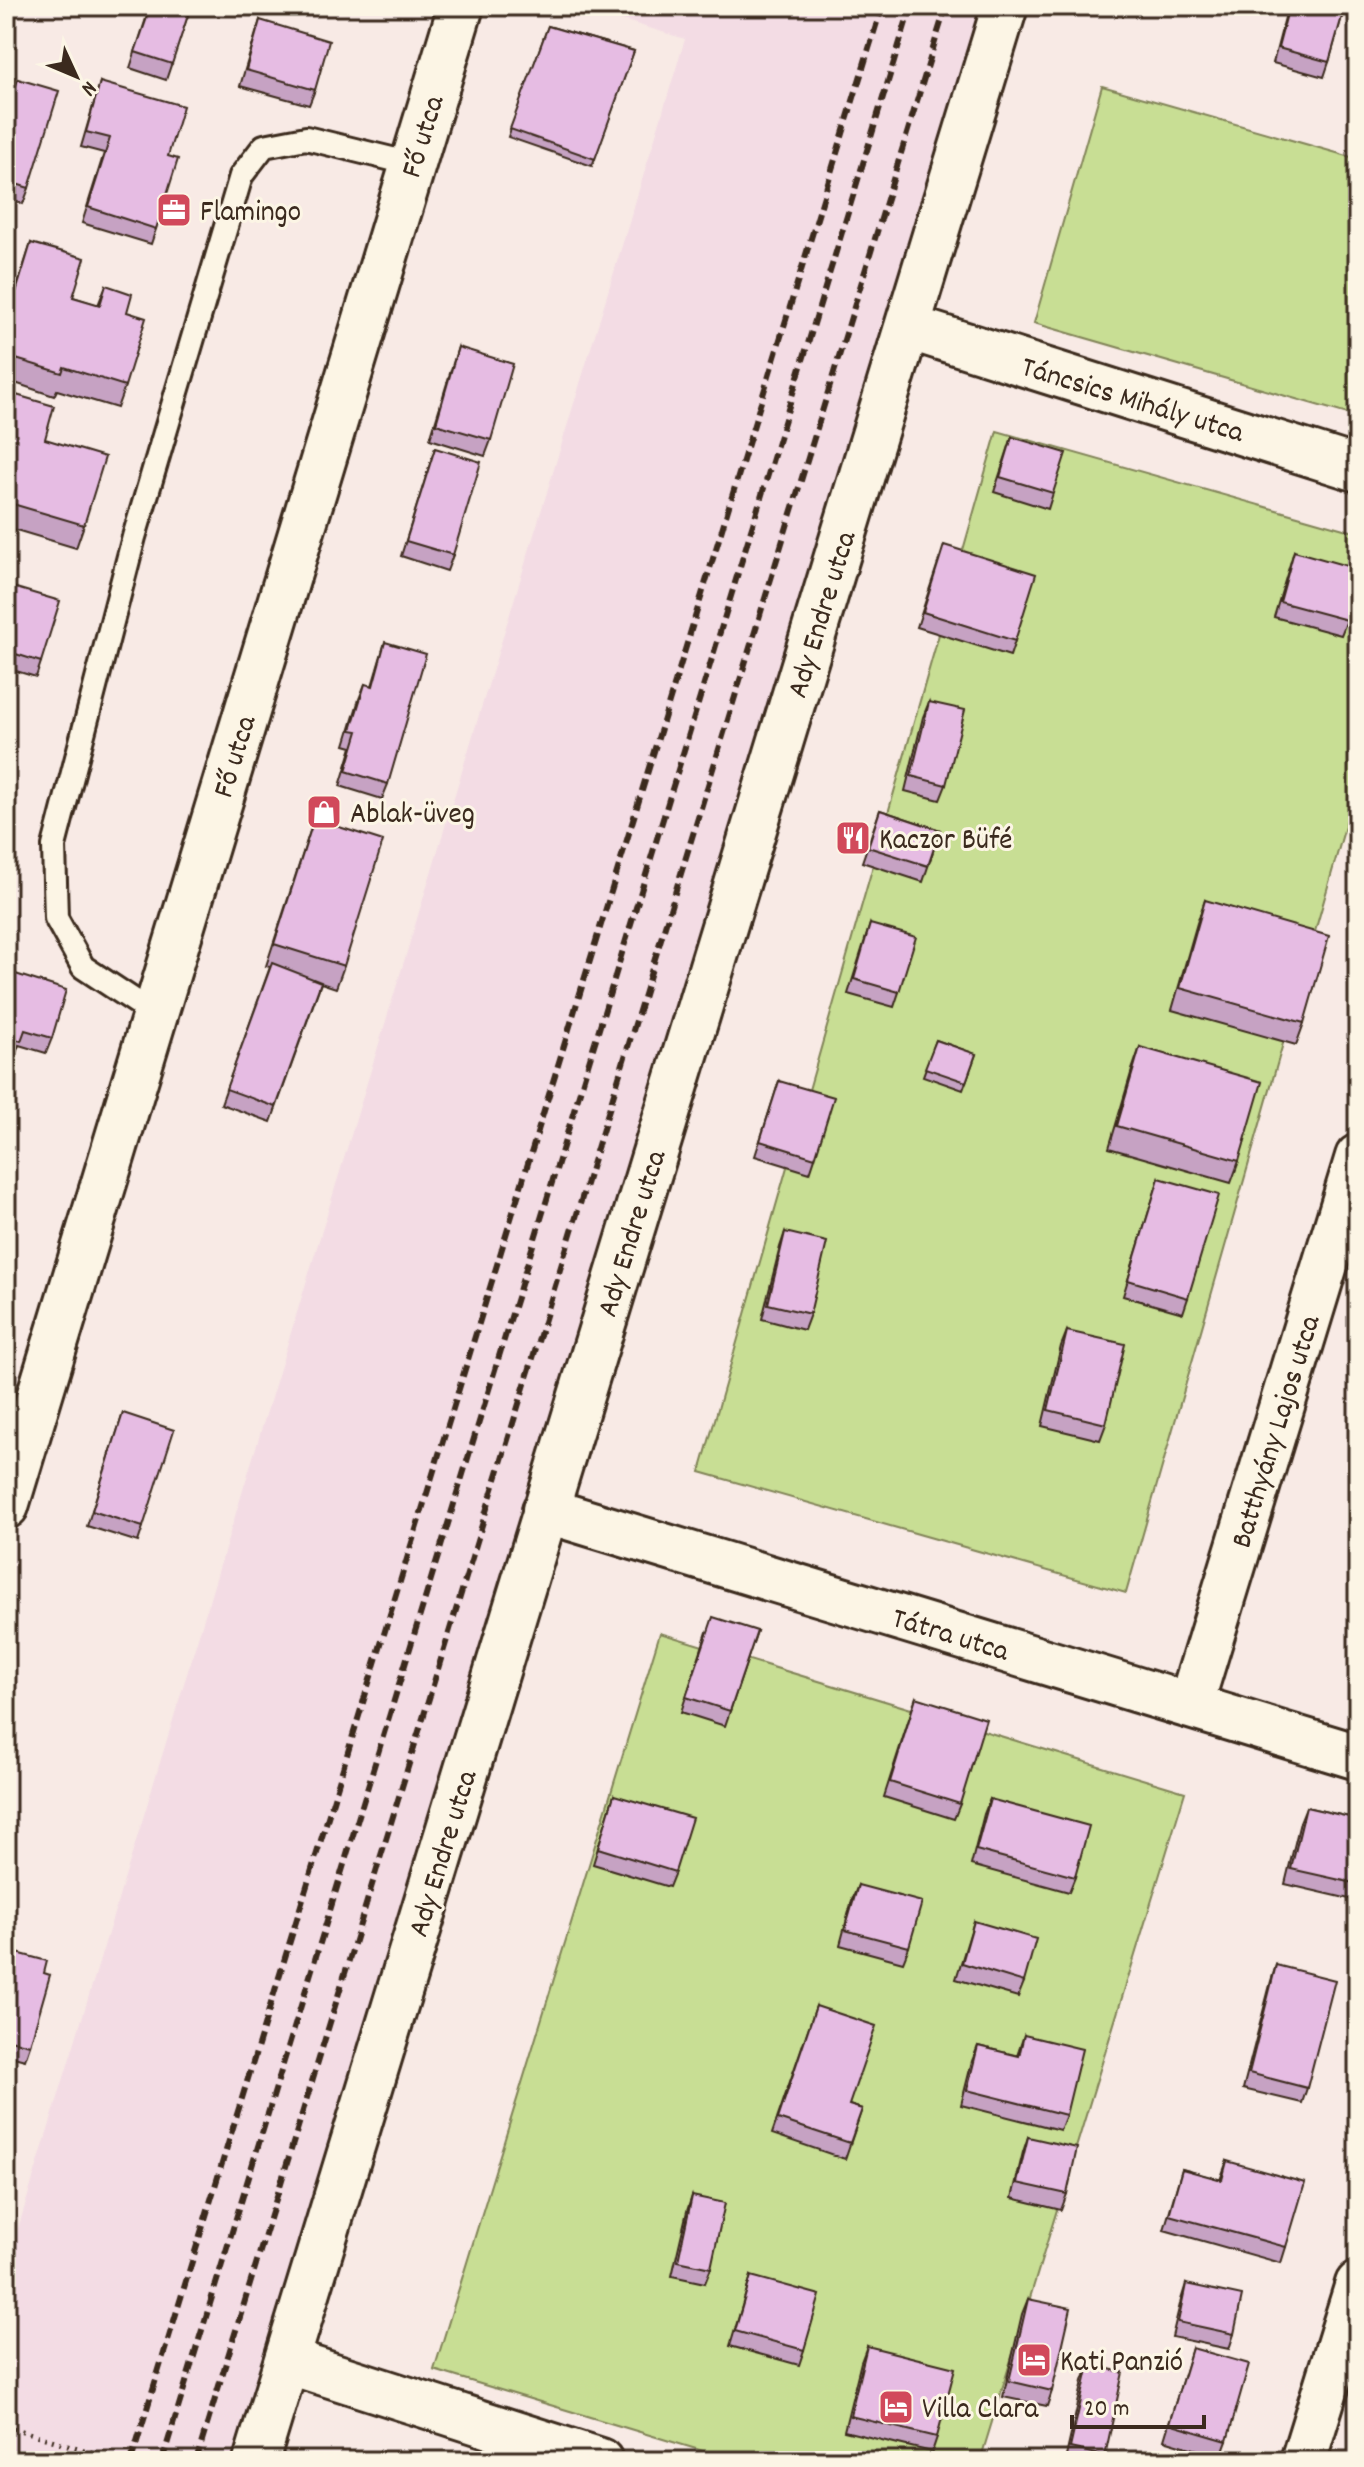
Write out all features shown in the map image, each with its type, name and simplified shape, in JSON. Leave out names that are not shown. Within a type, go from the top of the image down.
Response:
[{"type":"street","name":"Fő utca","points":[[6,1506],[461,6]]},
{"type":"street","name":"Ady Endre utca","points":[[256,2461],[1005,6]]},
{"type":"street","name":"Táncsics Mihály utca","points":[[908,327],[1358,469]]},
{"type":"street","name":"Batthyány Lajos utca","points":[[1190,1706],[1358,1157]]},
{"type":"street","name":"Tátra utca","points":[[545,1510],[1358,1757]]},
{"type":"street","points":[[1303,2461],[1358,2284]]},
{"type":"street","points":[[287,2361],[600,2461]]},
{"type":"lane","points":[[156,1015],[83,967],[56,918],[54,846],[134,537],[241,176],[264,146],[306,138],[412,164]]},
{"type":"path","points":[[6,2426],[120,2461]]},
{"type":"shaded area","points":[[577,6],[1013,6],[276,2461],[6,2461],[6,2268],[685,39]]},
{"type":"green space","points":[[1102,86],[1358,159],[1358,417],[1034,323]]},
{"type":"green space","points":[[997,431],[1358,533],[1358,781],[1126,1593],[700,1472]]},
{"type":"green space","points":[[660,1633],[1185,1792],[980,2461],[736,2461],[434,2370]]},
{"type":"building","points":[[151,6],[191,6],[172,64],[135,52]]},
{"type":"building","points":[[1289,6],[1345,6],[1329,62],[1278,48]]},
{"type":"building","points":[[260,20],[329,41],[315,90],[246,70]]},
{"type":"building","points":[[548,26],[634,51],[595,159],[510,129]]},
{"type":"building","points":[[18,79],[59,91],[29,188],[6,181],[6,117]]},
{"type":"building","points":[[100,82],[183,106],[168,156],[178,159],[156,229],[88,207],[110,138],[86,132]]},
{"type":"building","points":[[31,243],[85,258],[73,297],[100,305],[106,285],[132,294],[127,312],[146,318],[125,386],[64,367],[62,373],[6,356],[6,325]]},
{"type":"building","points":[[458,347],[513,364],[491,440],[436,424]]},
{"type":"building","points":[[6,392],[54,406],[45,439],[105,457],[84,525],[6,502]]},
{"type":"building","points":[[1012,437],[1066,453],[1053,493],[1000,477]]},
{"type":"building","points":[[435,448],[481,462],[453,555],[406,541]]},
{"type":"building","points":[[944,545],[1036,574],[1015,641],[923,612]]},
{"type":"building","points":[[1294,551],[1358,569],[1358,582],[1347,620],[1280,602]]},
{"type":"building","points":[[6,585],[60,601],[41,662],[6,651]]},
{"type":"building","points":[[385,642],[426,654],[388,784],[346,771],[358,731],[351,730],[365,684],[373,686]]},
{"type":"building","points":[[929,702],[965,710],[946,785],[911,776]]},
{"type":"building","points":[[880,810],[940,830],[928,866],[868,847]]},
{"type":"building","points":[[314,819],[383,841],[344,966],[274,944]]},
{"type":"building","points":[[1205,900],[1329,936],[1304,1023],[1180,988]]},
{"type":"building","points":[[870,924],[916,937],[899,992],[854,979]]},
{"type":"building","points":[[272,963],[321,982],[276,1107],[226,1089]]},
{"type":"building","points":[[6,971],[66,990],[52,1038],[25,1030],[21,1041],[6,1036]]},
{"type":"building","points":[[936,1040],[976,1054],[966,1082],[925,1068]]},
{"type":"building","points":[[1140,1047],[1262,1082],[1239,1161],[1117,1126]]},
{"type":"building","points":[[779,1081],[834,1097],[815,1158],[760,1141]]},
{"type":"building","points":[[1159,1178],[1219,1195],[1188,1298],[1128,1280]]},
{"type":"building","points":[[785,1232],[827,1242],[810,1314],[768,1304]]},
{"type":"building","points":[[1067,1331],[1125,1344],[1106,1424],[1048,1410]]},
{"type":"building","points":[[123,1413],[174,1430],[143,1527],[92,1511]]},
{"type":"building","points":[[713,1617],[757,1631],[730,1711],[686,1697]]},
{"type":"building","points":[[916,1697],[986,1719],[960,1804],[890,1782]]},
{"type":"building","points":[[614,1795],[692,1818],[675,1872],[598,1848]]},
{"type":"building","points":[[990,1799],[1089,1826],[1075,1877],[976,1850]]},
{"type":"building","points":[[1306,1807],[1358,1819],[1358,1884],[1291,1869]]},
{"type":"building","points":[[858,1885],[922,1902],[909,1947],[845,1930]]},
{"type":"building","points":[[974,1921],[1036,1939],[1024,1982],[962,1963]]},
{"type":"building","points":[[6,1950],[47,1961],[44,1973],[50,1975],[30,2045],[6,2039]]},
{"type":"building","points":[[1276,1965],[1335,1980],[1307,2088],[1249,2073]]},
{"type":"building","points":[[816,2006],[876,2026],[849,2105],[862,2109],[850,2143],[778,2119]]},
{"type":"building","points":[[1024,2035],[1082,2049],[1066,2115],[967,2090],[978,2046],[1019,2056]]},
{"type":"building","points":[[1028,2137],[1077,2148],[1067,2194],[1017,2183]]},
{"type":"building","points":[[1227,2161],[1305,2183],[1286,2247],[1169,2215],[1182,2169],[1222,2180]]},
{"type":"building","points":[[692,2196],[725,2203],[711,2268],[678,2261]]},
{"type":"building","points":[[751,2276],[820,2295],[804,2350],[735,2331]]},
{"type":"building","points":[[1186,2284],[1242,2296],[1234,2334],[1178,2322]]},
{"type":"building","name":"Kati Panzió","points":[[1028,2299],[1071,2308],[1052,2391],[1009,2381]]},
{"type":"building","name":"Villa Clara","points":[[867,2346],[955,2368],[937,2437],[850,2416]]},
{"type":"building","points":[[1192,2348],[1249,2364],[1227,2441],[1169,2424]]},
{"type":"building","points":[[1089,2365],[1123,2372],[1105,2456],[1070,2448]]},
{"type":"railway","points":[[131,2461],[882,6]]},
{"type":"railway","points":[[162,2461],[911,6]]},
{"type":"railway","points":[[196,2461],[946,6]]},
{"type":"place","name":"Flamingo","points":[[174,210]]},
{"type":"place","name":"Ablak-üveg","points":[[324,812]]},
{"type":"place","name":"Kaczor Büfé","points":[[853,838]]},
{"type":"place","name":"Kati Panzió","points":[[1034,2360]]},
{"type":"place","name":"Villa Clara","points":[[896,2407]]}]
